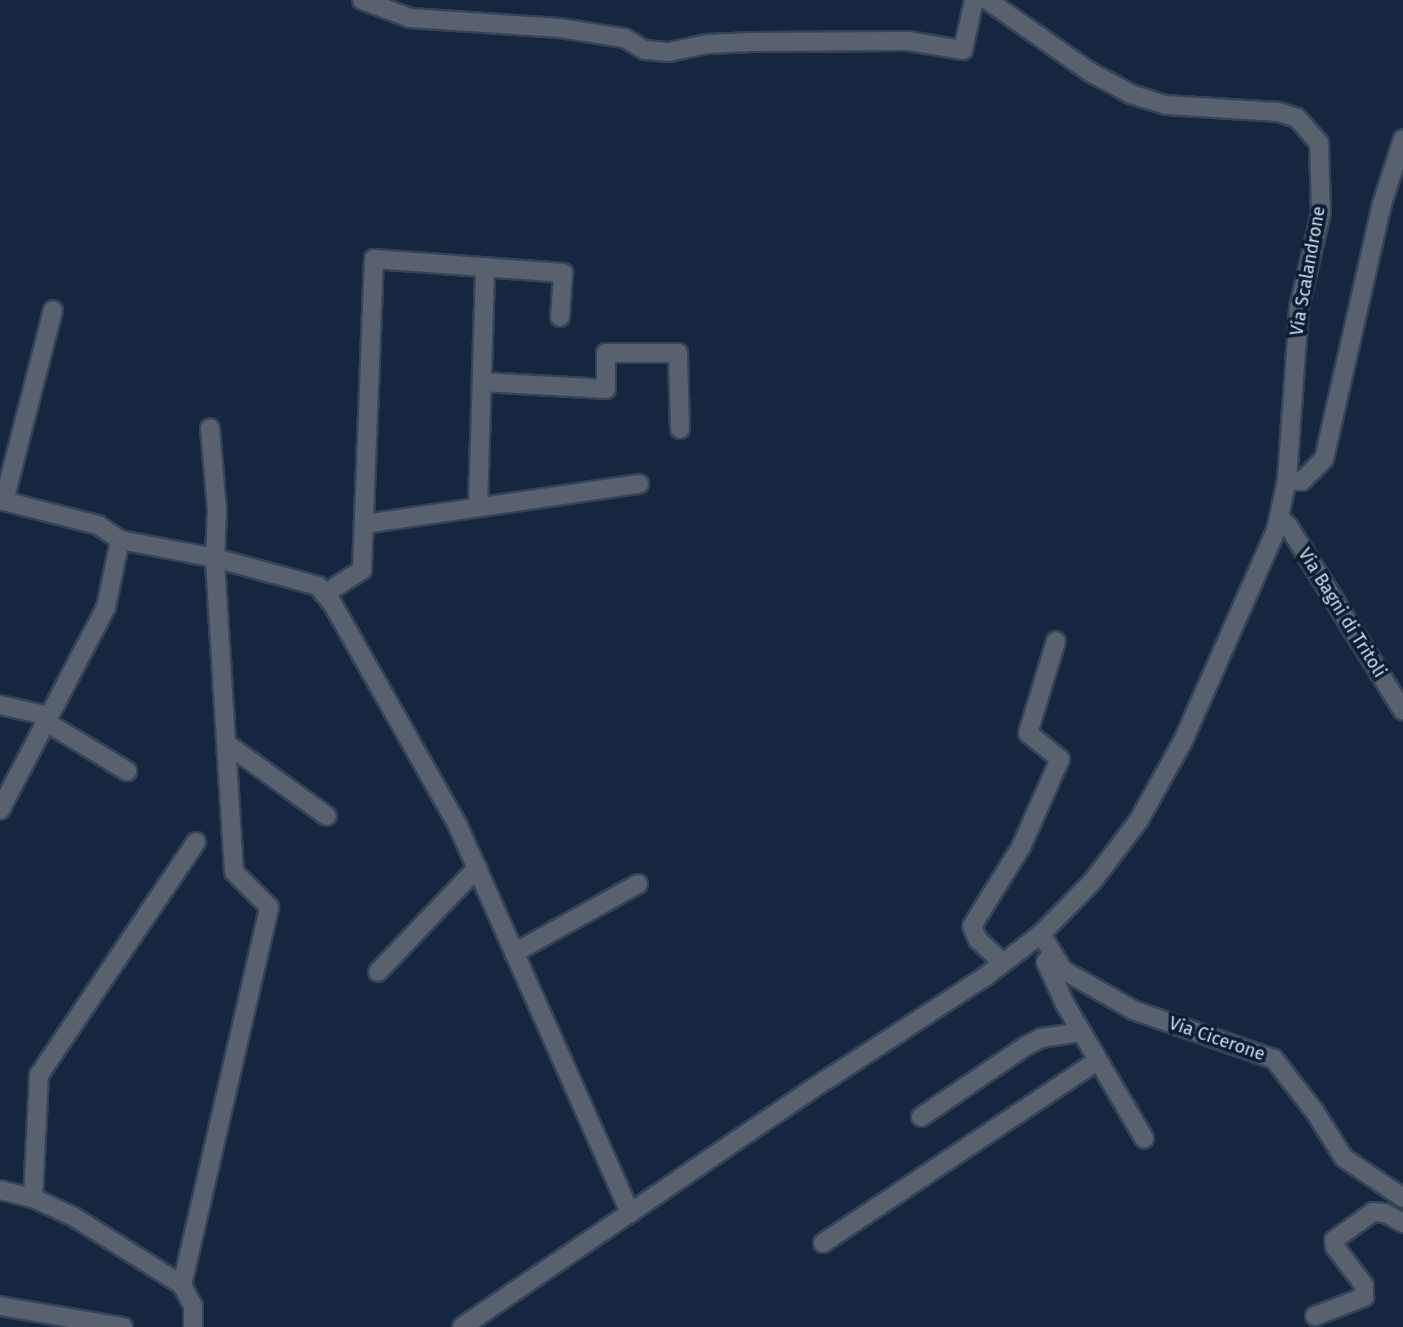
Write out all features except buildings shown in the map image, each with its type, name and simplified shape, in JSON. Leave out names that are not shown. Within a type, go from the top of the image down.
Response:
[{"type":"street","points":[[362,0],[410,18],[560,28],[624,38],[645,50],[669,52],[708,44],[908,41],[963,50],[974,0]]},
{"type":"street","name":"Via Scalandrone","points":[[462,1327],[1003,963],[1041,934],[1092,882],[1139,820],[1183,741],[1279,517],[1287,480],[1299,307],[1321,213],[1319,143],[1297,118],[1278,112],[1166,105],[1131,93],[1090,72],[987,0]]},
{"type":"street","points":[[1287,480],[1303,481],[1324,459],[1382,204],[1403,139]]},
{"type":"street","points":[[324,594],[362,570],[374,259],[563,273],[560,317]]},
{"type":"street","points":[[478,507],[485,267]]},
{"type":"street","points":[[52,310],[2,500],[98,525],[120,540],[215,558],[318,586],[458,826],[629,1213]]},
{"type":"street","points":[[482,382],[606,389],[606,353],[678,353],[680,429]]},
{"type":"street","points":[[182,1284],[269,906],[234,872],[215,558],[217,510],[210,428]]},
{"type":"street","points":[[365,524],[639,484]]},
{"type":"street","name":"Via Bagni di Tritoli","points":[[1279,517],[1289,527],[1403,711]]},
{"type":"street","points":[[0,810],[106,607],[120,540]]},
{"type":"street","points":[[1003,963],[978,940],[972,926],[1021,847],[1060,759],[1028,733],[1056,641]]},
{"type":"street","points":[[0,705],[40,714],[46,722],[127,771]]},
{"type":"street","points":[[227,744],[327,816]]},
{"type":"street","points":[[33,1198],[39,1075],[196,842]]},
{"type":"street","points":[[379,972],[477,868]]},
{"type":"street","points":[[514,953],[638,884]]},
{"type":"street","name":"Via Cicerone","points":[[1041,934],[1063,970],[1133,1010],[1274,1059],[1315,1112],[1344,1158],[1403,1198]]},
{"type":"street","points":[[1052,952],[1046,962],[1082,1032],[1143,1138]]},
{"type":"street","points":[[921,1117],[1041,1038],[1082,1032]]},
{"type":"street","points":[[823,1243],[1098,1060]]},
{"type":"street","points":[[0,1190],[33,1198],[74,1217],[182,1284],[193,1306],[193,1327]]},
{"type":"street","points":[[1315,1316],[1364,1297],[1364,1284],[1335,1247],[1334,1240],[1373,1212],[1385,1213],[1403,1223]]},
{"type":"street","points":[[0,1306],[123,1327]]}]
